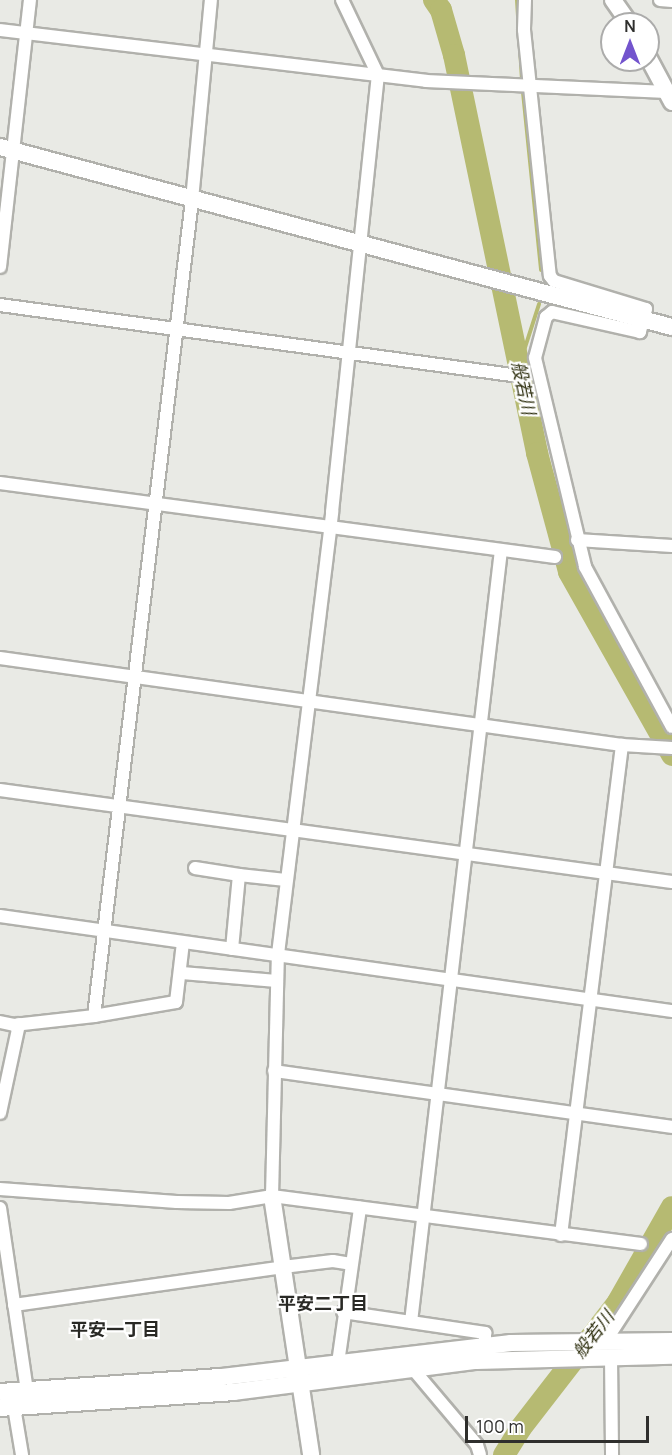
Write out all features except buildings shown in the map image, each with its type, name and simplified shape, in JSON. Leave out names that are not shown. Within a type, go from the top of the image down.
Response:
[{"type":"street","points":[[0,267],[7,149],[27,33],[30,0]]},
{"type":"street","points":[[94,1016],[102,930],[120,807],[133,677],[192,200],[211,0]]},
{"type":"street","points":[[311,1455],[272,1196],[274,1071],[278,954],[307,702],[331,526],[378,75],[342,0]]},
{"type":"street","points":[[525,0],[524,30],[550,276],[554,280],[644,306],[644,320],[640,332],[552,312],[546,316],[535,358],[577,540],[588,576],[672,727]]},
{"type":"street","points":[[660,0],[672,1]]},
{"type":"street","points":[[0,30],[378,75],[453,82],[670,95]]},
{"type":"street","points":[[657,72],[670,95]]},
{"type":"street","points":[[7,149],[672,327]]},
{"type":"street","points":[[0,305],[512,375]]},
{"type":"street","points":[[0,483],[555,557]]},
{"type":"street","points":[[577,540],[672,546]]},
{"type":"street","points":[[411,1322],[501,550]]},
{"type":"street","points":[[0,658],[622,745],[672,748]]},
{"type":"street","points":[[561,1235],[622,745]]},
{"type":"street","points":[[0,790],[293,832],[672,882]]},
{"type":"street","points":[[195,868],[286,880]]},
{"type":"street","points":[[232,949],[239,875]]},
{"type":"street","points":[[0,916],[672,1011]]},
{"type":"street","points":[[0,1022],[19,1024],[94,1016],[176,1002],[182,973],[183,942]]},
{"type":"street","points":[[182,973],[277,981]]},
{"type":"street","points":[[0,1113],[19,1024]]},
{"type":"street","points":[[274,1071],[576,1111],[672,1127]]},
{"type":"street","points":[[0,1189],[187,1203],[230,1203],[272,1196],[641,1244]]},
{"type":"street","points":[[0,1208],[27,1391]]},
{"type":"street","points":[[338,1363],[360,1208]]},
{"type":"street","points":[[612,1455],[605,1347],[670,1247]]},
{"type":"street","points":[[14,1305],[283,1267],[333,1261],[351,1264]]},
{"type":"street","points":[[344,1312],[485,1333],[485,1346]]},
{"type":"street","points":[[0,1392],[300,1376],[587,1357],[605,1347],[672,1341]]},
{"type":"street","points":[[22,1455],[7,1407],[128,1401],[300,1376],[338,1363],[485,1346],[576,1342],[672,1356]]},
{"type":"street","points":[[413,1369],[477,1445],[480,1455]]},
{"type":"waterway","name":"般若川","points":[[434,0],[441,10],[454,55],[537,453],[569,572],[672,755]]},
{"type":"waterway","points":[[517,0],[522,79]]},
{"type":"waterway","points":[[523,92],[541,270]]},
{"type":"waterway","points":[[520,363],[539,304]]},
{"type":"waterway","name":"般若川","points":[[504,1455],[520,1429],[618,1302],[672,1207]]},
{"type":"district","name":"平安二丁目","points":[[323,1303]]},
{"type":"district","name":"平安一丁目","points":[[115,1329]]}]
